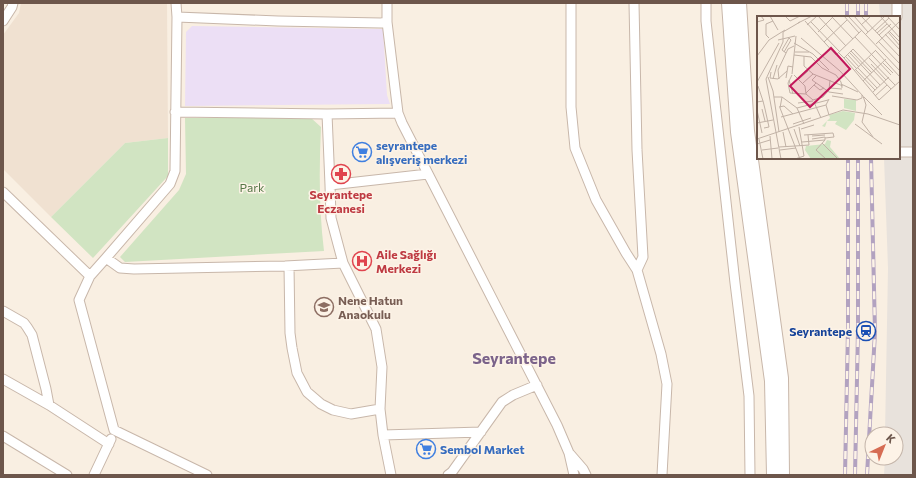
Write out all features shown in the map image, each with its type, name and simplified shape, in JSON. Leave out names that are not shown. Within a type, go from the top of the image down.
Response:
[{"type":"street","points":[[3,22],[14,3]]},
{"type":"street","points":[[94,475],[114,430],[79,300],[90,276],[170,184],[175,171],[176,3]]},
{"type":"street","points":[[387,3],[387,22],[398,113],[402,124],[554,418],[569,453],[574,475]]},
{"type":"street","points":[[571,3],[571,107],[575,148],[596,200],[637,270],[661,354],[667,384],[662,475]]},
{"type":"street","points":[[634,3],[637,150],[643,257],[637,270]]},
{"type":"street","points":[[706,3],[706,21],[731,252],[749,396],[750,475]]},
{"type":"street","points":[[728,3],[737,132],[771,381],[774,475]]},
{"type":"street","points":[[740,3],[753,131],[782,378],[783,475]]},
{"type":"street","points":[[897,3],[898,16]]},
{"type":"street","points":[[177,17],[285,21],[387,22]]},
{"type":"street","points":[[175,112],[327,114],[398,113]]},
{"type":"street","points":[[327,114],[331,218],[343,263],[376,329],[382,367],[380,409],[383,435],[391,475]]},
{"type":"street","points":[[900,152],[913,152]]},
{"type":"street","points":[[330,185],[428,174]]},
{"type":"street","points":[[3,192],[90,276]]},
{"type":"street","points":[[106,258],[120,268],[134,269],[289,266],[343,263]]},
{"type":"street","points":[[289,266],[290,334],[297,373],[307,392],[320,404],[333,410],[351,414],[380,409]]},
{"type":"street","points":[[3,311],[24,322],[32,335],[49,405]]},
{"type":"street","points":[[3,379],[49,405],[109,444]]},
{"type":"street","points":[[451,474],[502,402],[537,385]]},
{"type":"street","points":[[114,430],[207,475]]},
{"type":"street","points":[[383,435],[481,432]]},
{"type":"street","points":[[3,436],[68,475]]},
{"type":"street","points":[[569,453],[583,469],[586,475]]},
{"type":"shaded area","points":[[21,3],[167,3],[168,138],[125,143],[51,217],[3,169],[3,35],[19,13]]},
{"type":"shaded area","points":[[879,3],[913,3],[913,475],[884,475],[885,466],[904,466],[904,426],[885,426],[888,268],[884,159],[900,159],[900,16],[880,16]]},
{"type":"shaded area","points":[[192,26],[383,29],[387,95],[390,104],[185,106],[186,32]]},
{"type":"green space","name":"Park","points":[[185,118],[311,118],[321,127],[320,189],[324,251],[125,262],[120,257],[179,190],[186,174]]},
{"type":"green space","points":[[168,138],[168,176],[93,258],[51,217],[125,143]]},
{"type":"railway","points":[[847,3],[847,16]]},
{"type":"railway","points":[[858,3],[858,16]]},
{"type":"railway","points":[[866,3],[866,16]]},
{"type":"railway","points":[[845,475],[848,329],[848,159]]},
{"type":"railway","points":[[855,475],[858,330],[858,159]]},
{"type":"railway","points":[[867,475],[875,332],[871,159]]},
{"type":"place","name":"seyrantepe alışveriş merkezi","points":[[362,152]]},
{"type":"place","name":"Seyrantepe Eczanesi","points":[[341,174]]},
{"type":"place","name":"Aile Sağlığı Merkezi","points":[[362,261]]},
{"type":"place","name":"Nene Hatun Anaokulu","points":[[324,307]]},
{"type":"place","name":"Seyrantepe","points":[[866,331]]},
{"type":"place","name":"Sembol Market","points":[[426,449]]},
{"type":"district","name":"Seyrantepe","points":[[514,357]]}]
